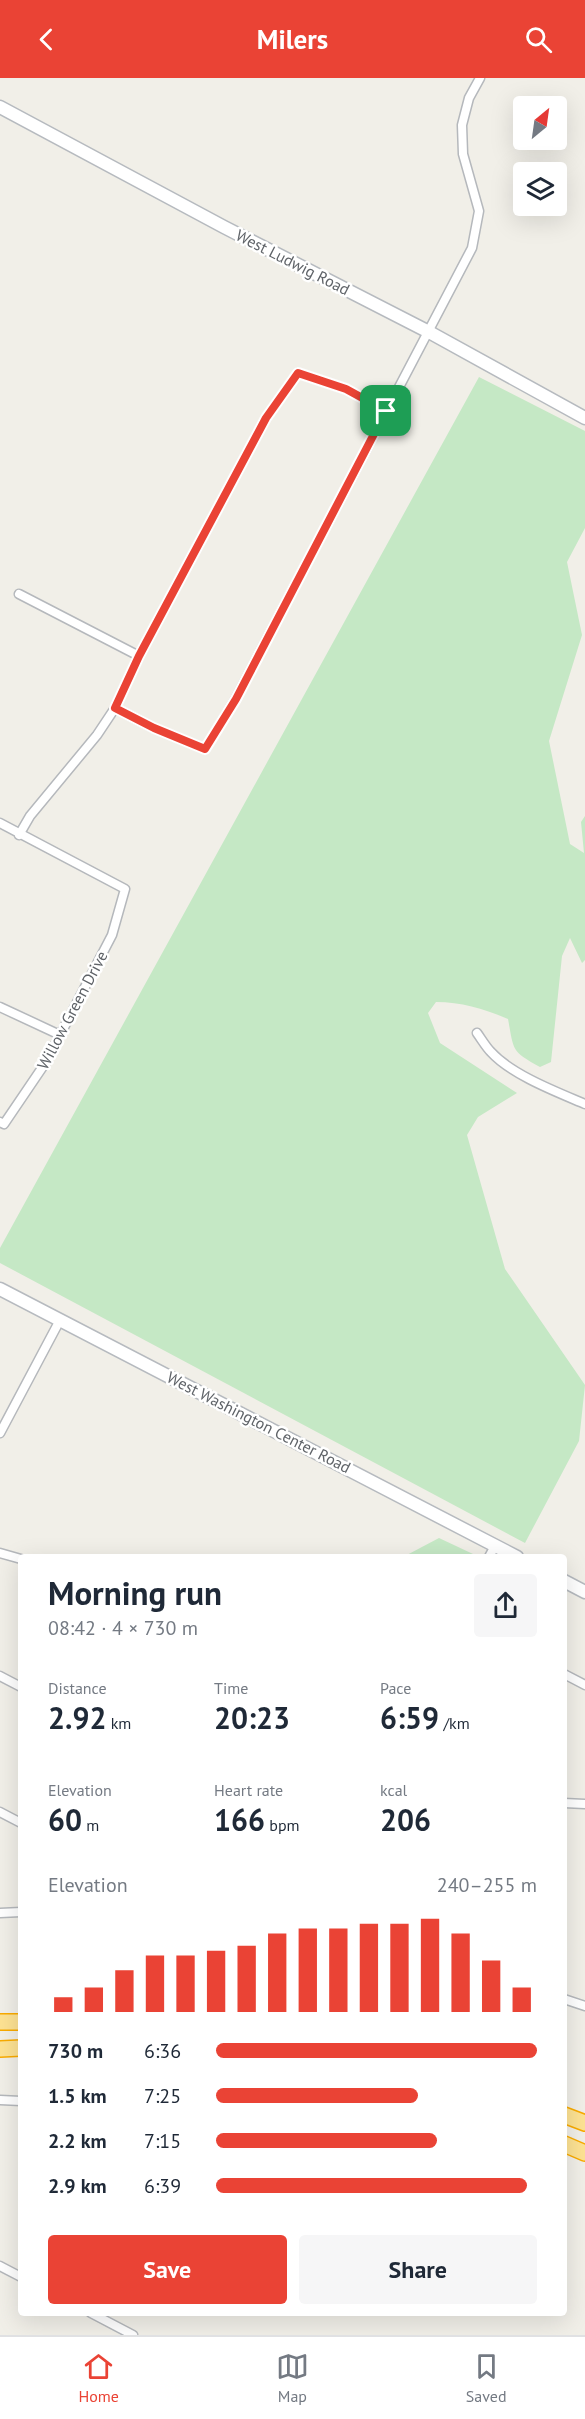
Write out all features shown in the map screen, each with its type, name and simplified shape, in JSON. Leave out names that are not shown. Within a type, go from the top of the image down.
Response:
[{"type":"highway","points":[[0,2022],[18,2022]]},
{"type":"highway","points":[[0,2049],[18,2048]]},
{"type":"highway","points":[[567,2116],[585,2123]]},
{"type":"highway","points":[[567,2146],[585,2153]]},
{"type":"main road","name":"West Ludwig Road","points":[[0,108],[224,227],[429,332],[585,418]]},
{"type":"main road","name":"West Washington Center Road","points":[[0,1289],[492,1551]]},
{"type":"main road","points":[[567,1583],[585,1592]]},
{"type":"street","points":[[115,708],[154,728],[205,749],[236,699],[472,248],[479,211],[463,154],[462,125],[470,98],[480,78]]},
{"type":"street","points":[[0,823],[19,835],[30,816],[97,735],[115,708],[139,656],[266,418],[298,373],[346,389],[386,411]]},
{"type":"street","points":[[19,594],[139,656]]},
{"type":"street","name":"Willow Green Drive","points":[[2,1123],[46,1062],[112,934],[125,890],[19,835]]},
{"type":"street","points":[[0,1007],[60,1035]]},
{"type":"street","points":[[477,1034],[491,1053],[509,1066],[585,1104]]},
{"type":"street","points":[[0,1433],[60,1320]]},
{"type":"street","points":[[0,1553],[18,1558]]},
{"type":"street","points":[[567,1675],[585,1684]]},
{"type":"street","points":[[0,1676],[18,1685]]},
{"type":"street","points":[[567,1803],[585,1804]]},
{"type":"street","points":[[0,1812],[18,1821]]},
{"type":"street","points":[[0,1912],[18,1912]]},
{"type":"street","points":[[567,2000],[585,2006]]},
{"type":"street","points":[[0,2100],[18,2102]]},
{"type":"street","points":[[0,2266],[18,2275]]},
{"type":"street","points":[[97,2316],[133,2335]]},
{"type":"green space","points":[[479,377],[585,431],[585,528],[567,562],[582,635],[549,741],[570,844],[584,853],[581,822],[585,816],[585,960],[582,963],[570,938],[562,956],[551,1062],[540,1067],[515,1049],[508,1019],[473,1007],[446,1002],[436,1002],[428,1013],[440,1043],[517,1093],[478,1117],[467,1135],[505,1269],[585,1385],[579,1441],[525,1543],[0,1263],[0,1248]]},
{"type":"green space","points":[[439,1538],[473,1554],[409,1554]]},
{"type":"route","points":[[298,373],[346,389],[386,411],[236,699],[205,749],[154,728],[115,708],[139,656],[266,418],[298,373]]}]
